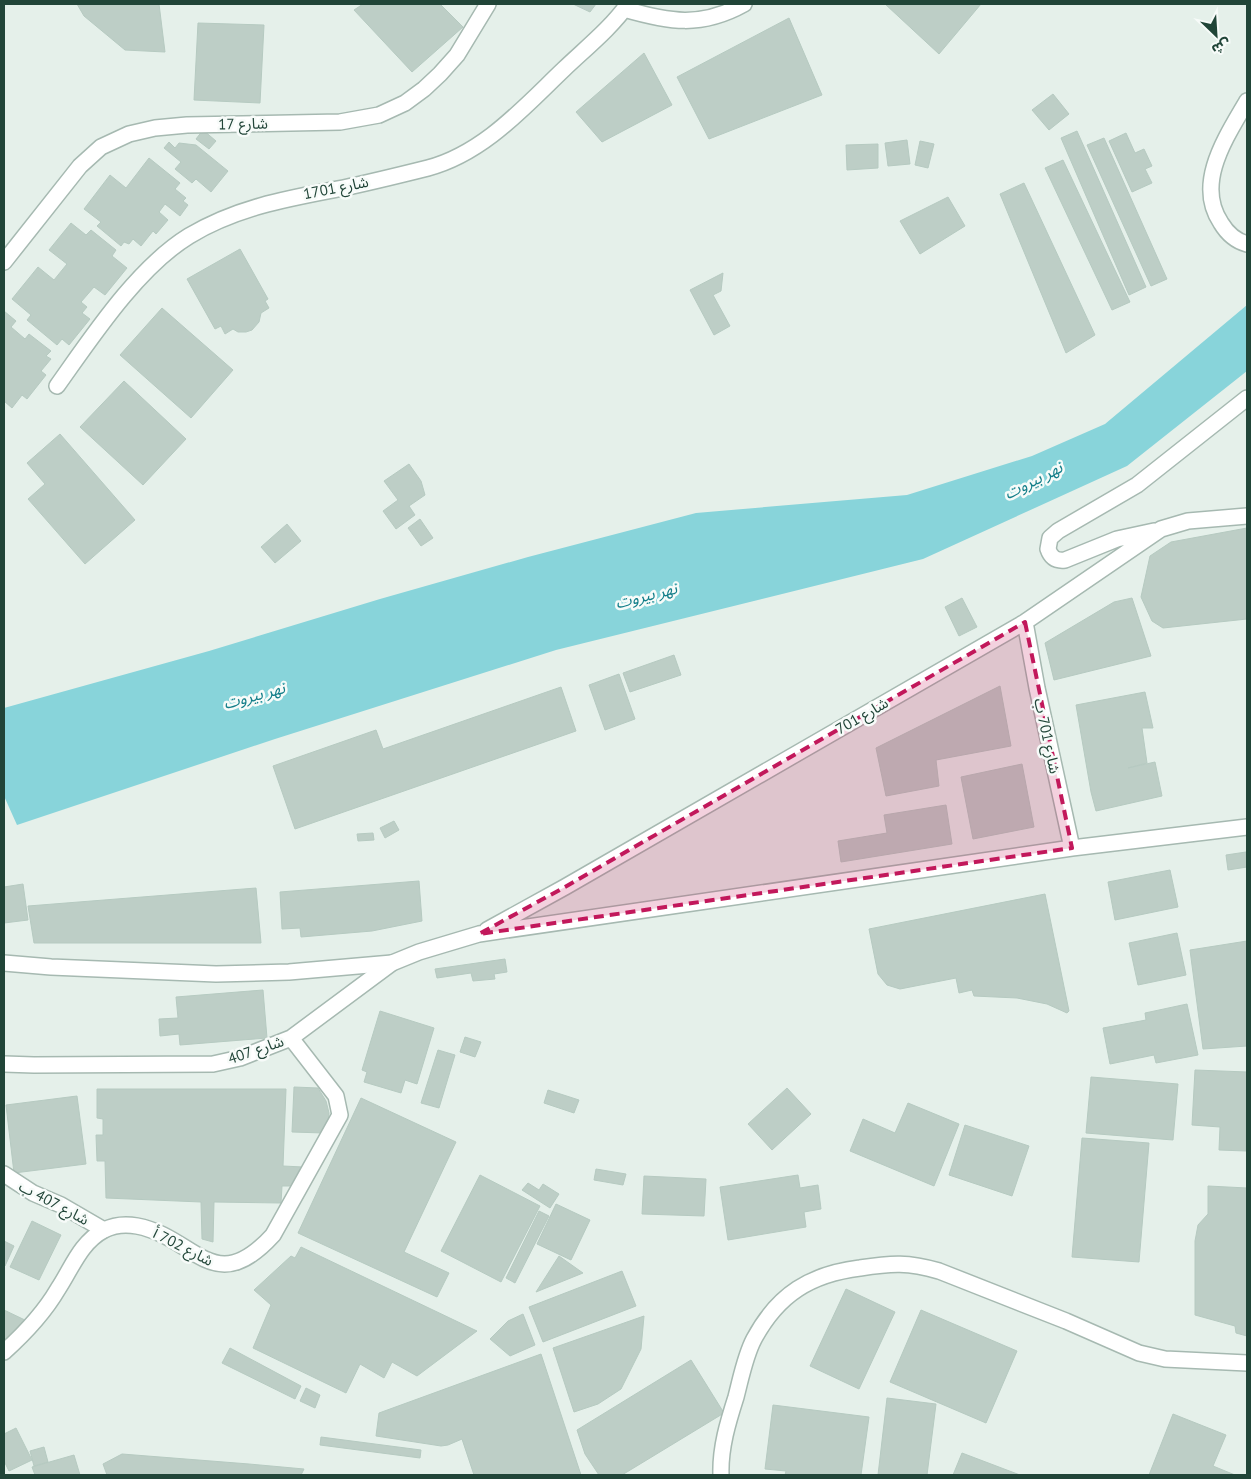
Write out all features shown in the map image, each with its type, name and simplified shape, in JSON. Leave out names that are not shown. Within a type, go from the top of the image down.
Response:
[{"type":"street","name":"شارع 17","points":[[4,262],[80,166],[102,147],[129,134],[155,128],[187,125],[340,122],[379,115],[405,102],[424,89],[440,74],[456,55],[488,4]]},
{"type":"street","points":[[626,6],[662,19],[691,21],[712,17],[744,4]]},
{"type":"street","name":"شارع 1701","points":[[57,386],[94,334],[137,281],[165,253],[189,236],[215,222],[248,208],[290,197],[430,168],[473,148],[524,108],[590,45],[626,6]]},
{"type":"street","points":[[1247,100],[1216,159],[1210,184],[1215,215],[1227,233],[1247,244]]},
{"type":"street","points":[[1161,529],[1117,539],[1065,560],[1058,561],[1050,554],[1048,549],[1050,538],[1137,485],[1247,398]]},
{"type":"street","name":"شارع 701","points":[[479,934],[566,887],[1026,622],[1161,529],[1188,521],[1247,516]]},
{"type":"street","name":"شارع 701 ب","points":[[1026,622],[1037,688],[1072,848]]},
{"type":"street","points":[[479,934],[1072,848],[1247,827]]},
{"type":"street","name":"شارع 407","points":[[4,1064],[34,1066],[213,1064],[240,1058],[291,1038],[392,963],[419,952],[479,934]]},
{"type":"street","points":[[4,963],[50,967],[216,974],[289,972],[392,963]]},
{"type":"street","name":"شارع 702 أ","points":[[4,1352],[39,1316],[58,1289],[70,1266],[87,1243],[104,1230],[118,1225],[141,1227],[162,1235],[195,1255],[216,1264],[228,1265],[239,1262],[261,1248],[273,1235],[340,1115],[336,1096],[291,1038]]},
{"type":"street","name":"شارع 407 ب","points":[[4,1174],[33,1193],[61,1205],[104,1230]]},
{"type":"street","points":[[721,1475],[726,1430],[747,1356],[754,1339],[775,1309],[787,1296],[801,1286],[816,1279],[848,1269],[894,1264],[918,1265],[939,1271],[1066,1321],[1138,1353],[1165,1359],[1247,1363]]},
{"type":"highlighted area","points":[[1025,622],[1072,848],[479,934],[565,887]]},
{"type":"water","name":"نهر بيروت","points":[[1247,305],[1247,371],[1127,466],[923,559],[556,650],[275,739],[17,825],[4,796],[4,708],[209,651],[380,599],[528,557],[696,513],[907,495],[1032,456],[1105,424]]},
{"type":"building","points":[[77,4],[159,4],[165,52],[125,50],[84,16]]},
{"type":"building","points":[[363,4],[440,4],[463,27],[412,72],[354,10]]},
{"type":"building","points":[[573,4],[596,4],[590,12]]},
{"type":"building","points":[[885,4],[981,4],[939,54]]},
{"type":"building","points":[[789,18],[822,95],[709,139],[677,77]]},
{"type":"building","points":[[198,23],[264,25],[260,103],[194,100]]},
{"type":"building","points":[[644,53],[672,105],[602,142],[576,112]]},
{"type":"building","points":[[1053,94],[1069,114],[1049,130],[1032,110]]},
{"type":"building","points":[[203,130],[216,141],[209,149],[196,139]]},
{"type":"building","points":[[1077,131],[1146,287],[1129,295],[1061,138]]},
{"type":"building","points":[[1126,133],[1135,153],[1144,149],[1152,166],[1145,169],[1152,183],[1132,192],[1109,141]]},
{"type":"building","points":[[1104,138],[1167,279],[1151,286],[1087,145]]},
{"type":"building","points":[[907,140],[910,164],[888,166],[885,143]]},
{"type":"building","points":[[920,141],[934,144],[928,168],[915,165]]},
{"type":"building","points":[[169,142],[175,148],[179,143],[196,145],[228,171],[211,192],[196,179],[192,183],[175,169],[181,162],[164,148]]},
{"type":"building","points":[[878,144],[878,168],[847,170],[846,145]]},
{"type":"building","points":[[149,158],[180,183],[175,189],[186,198],[183,201],[188,205],[180,216],[165,204],[159,212],[168,220],[156,234],[153,231],[141,246],[133,239],[129,244],[124,242],[121,246],[97,226],[101,222],[84,209],[110,175],[126,188]]},
{"type":"building","points":[[1063,160],[1130,302],[1112,310],[1045,168]]},
{"type":"building","points":[[1024,183],[1095,335],[1066,353],[1000,194]]},
{"type":"building","points":[[948,197],[965,226],[920,254],[900,221]]},
{"type":"building","points":[[71,223],[86,235],[91,230],[116,250],[112,256],[127,268],[105,295],[94,287],[81,302],[87,307],[82,313],[90,319],[69,345],[62,339],[57,345],[27,320],[31,315],[12,299],[38,267],[54,280],[67,264],[49,250]]},
{"type":"building","points":[[240,249],[268,299],[265,301],[269,308],[261,313],[259,322],[252,330],[238,332],[233,329],[225,334],[221,326],[215,329],[187,279]]},
{"type":"building","points":[[723,273],[721,291],[713,295],[730,326],[714,335],[690,290]]},
{"type":"building","points":[[162,308],[233,370],[191,418],[120,355]]},
{"type":"building","points":[[4,311],[16,321],[11,327],[25,339],[29,334],[51,351],[46,356],[51,359],[41,371],[46,375],[27,399],[22,395],[12,408],[4,401]]},
{"type":"building","points":[[124,381],[186,439],[143,485],[80,427]]},
{"type":"building","points":[[60,434],[135,520],[85,564],[28,499],[45,484],[27,463]]},
{"type":"building","points":[[409,464],[421,481],[425,495],[409,506],[415,515],[396,529],[383,511],[398,500],[384,481]]},
{"type":"building","points":[[420,519],[433,538],[421,546],[408,528]]},
{"type":"building","points":[[287,524],[301,541],[275,563],[261,547]]},
{"type":"building","points":[[1247,528],[1247,619],[1163,628],[1152,621],[1141,597],[1150,556],[1171,542]]},
{"type":"building","points":[[962,598],[977,627],[959,636],[945,607]]},
{"type":"building","points":[[1132,598],[1151,656],[1054,680],[1045,643],[1114,602]]},
{"type":"building","points":[[674,655],[681,675],[630,692],[623,673]]},
{"type":"building","points":[[619,674],[635,719],[605,730],[589,685]]},
{"type":"building","points":[[1000,686],[1011,746],[936,760],[939,786],[886,796],[876,748]]},
{"type":"building","points":[[561,687],[576,731],[295,829],[273,766],[376,730],[383,749]]},
{"type":"building","points":[[1145,692],[1153,728],[1142,728],[1147,763],[1128,768],[1155,762],[1162,796],[1096,811],[1076,705]]},
{"type":"building","points":[[1022,764],[1034,827],[973,839],[961,777]]},
{"type":"building","points":[[946,805],[952,844],[841,862],[838,841],[887,833],[884,815]]},
{"type":"building","points":[[394,821],[399,830],[385,838],[380,828]]},
{"type":"building","points":[[373,833],[374,840],[358,841],[357,834]]},
{"type":"building","points":[[1246,852],[1247,867],[1228,870],[1226,855]]},
{"type":"building","points":[[1170,870],[1178,907],[1115,920],[1108,882]]},
{"type":"building","points":[[419,881],[422,921],[372,931],[301,937],[300,928],[282,929],[280,892]]},
{"type":"building","points":[[23,884],[28,920],[4,923],[4,887]]},
{"type":"building","points":[[256,888],[261,943],[34,943],[28,906]]},
{"type":"building","points":[[1045,894],[1069,1011],[1067,1013],[1047,1004],[1017,998],[974,996],[972,990],[959,993],[956,978],[900,989],[887,985],[878,974],[869,929]]},
{"type":"building","points":[[1177,933],[1186,975],[1138,985],[1129,943]]},
{"type":"building","points":[[1247,941],[1247,1046],[1203,1049],[1190,950]]},
{"type":"building","points":[[505,959],[507,972],[494,974],[495,979],[473,981],[471,973],[437,978],[435,969]]},
{"type":"building","points":[[263,990],[267,1038],[180,1045],[179,1034],[160,1036],[159,1019],[178,1018],[176,997]]},
{"type":"building","points":[[1187,1004],[1198,1055],[1156,1063],[1154,1055],[1110,1064],[1103,1028],[1146,1020],[1145,1013]]},
{"type":"building","points":[[380,1011],[434,1028],[417,1084],[405,1080],[401,1093],[364,1082],[367,1072],[362,1070]]},
{"type":"building","points":[[465,1037],[481,1042],[475,1057],[460,1052]]},
{"type":"building","points":[[438,1050],[455,1055],[439,1108],[421,1103]]},
{"type":"building","points":[[1195,1070],[1247,1072],[1246,1151],[1219,1150],[1220,1127],[1192,1125]]},
{"type":"building","points":[[1091,1077],[1178,1084],[1173,1140],[1086,1133]]},
{"type":"building","points":[[294,1087],[318,1088],[326,1101],[329,1113],[328,1124],[324,1133],[292,1132]]},
{"type":"building","points":[[787,1088],[811,1114],[772,1150],[748,1124]]},
{"type":"building","points":[[97,1089],[286,1089],[283,1166],[303,1167],[295,1186],[282,1186],[281,1203],[214,1202],[213,1242],[202,1239],[201,1202],[106,1198],[105,1161],[97,1161],[96,1135],[103,1135],[103,1119],[97,1118]]},
{"type":"building","points":[[548,1090],[579,1100],[574,1113],[544,1103]]},
{"type":"building","points":[[77,1096],[86,1164],[14,1173],[6,1105]]},
{"type":"building","points":[[361,1098],[456,1142],[404,1252],[449,1273],[437,1297],[298,1233]]},
{"type":"building","points":[[908,1103],[959,1124],[934,1186],[850,1151],[863,1119],[895,1133]]},
{"type":"building","points":[[965,1125],[1029,1146],[1012,1196],[949,1175]]},
{"type":"building","points":[[1082,1138],[1149,1143],[1139,1262],[1072,1257]]},
{"type":"building","points":[[596,1169],[626,1174],[623,1185],[594,1180]]},
{"type":"building","points":[[480,1175],[540,1206],[501,1282],[441,1251]]},
{"type":"building","points":[[798,1175],[800,1188],[818,1185],[821,1209],[804,1212],[806,1227],[728,1240],[720,1187]]},
{"type":"building","points":[[644,1176],[706,1179],[704,1216],[642,1214]]},
{"type":"building","points":[[528,1183],[539,1190],[543,1184],[559,1194],[550,1208],[522,1190]]},
{"type":"building","points":[[1208,1186],[1247,1188],[1247,1336],[1236,1333],[1235,1326],[1195,1315],[1195,1241],[1198,1225],[1208,1214]]},
{"type":"building","points":[[556,1204],[590,1220],[571,1260],[537,1244]]},
{"type":"building","points":[[539,1211],[549,1216],[515,1283],[506,1278]]},
{"type":"building","points":[[32,1221],[61,1235],[39,1280],[10,1267]]},
{"type":"building","points":[[4,1241],[14,1246],[5,1266],[4,1265]]},
{"type":"building","points":[[301,1247],[477,1331],[417,1376],[392,1362],[384,1378],[360,1364],[346,1393],[253,1348],[271,1305],[254,1290],[291,1256],[295,1258]]},
{"type":"building","points":[[559,1256],[583,1273],[536,1292]]},
{"type":"building","points":[[622,1271],[636,1306],[543,1342],[529,1307]]},
{"type":"building","points":[[846,1289],[895,1312],[859,1389],[810,1366]]},
{"type":"building","points":[[4,1310],[27,1321],[4,1341]]},
{"type":"building","points":[[921,1310],[1017,1351],[986,1423],[890,1382]]},
{"type":"building","points":[[523,1314],[535,1345],[510,1356],[490,1339],[508,1321]]},
{"type":"building","points":[[644,1316],[641,1349],[621,1389],[598,1404],[574,1412],[553,1348]]},
{"type":"building","points":[[230,1348],[301,1386],[295,1399],[222,1363]]},
{"type":"building","points":[[541,1354],[581,1475],[474,1475],[462,1439],[441,1446],[376,1436],[379,1413]]},
{"type":"building","points":[[691,1360],[724,1413],[622,1475],[599,1475],[585,1454],[577,1430]]},
{"type":"building","points":[[306,1388],[320,1395],[315,1408],[300,1401]]},
{"type":"building","points":[[887,1398],[936,1404],[927,1475],[878,1475]]},
{"type":"building","points":[[773,1405],[869,1417],[861,1475],[785,1475],[786,1471],[765,1469]]},
{"type":"building","points":[[1173,1414],[1226,1435],[1213,1466],[1235,1475],[1149,1475]]},
{"type":"building","points":[[16,1428],[32,1460],[9,1471],[4,1461],[4,1434]]},
{"type":"building","points":[[321,1437],[421,1450],[420,1458],[320,1445]]},
{"type":"building","points":[[44,1447],[48,1462],[34,1466],[30,1451]]},
{"type":"building","points":[[962,1453],[1020,1475],[953,1475]]},
{"type":"building","points":[[122,1454],[304,1469],[301,1475],[107,1475],[103,1464]]},
{"type":"building","points":[[74,1455],[80,1475],[35,1475],[32,1467]]}]
